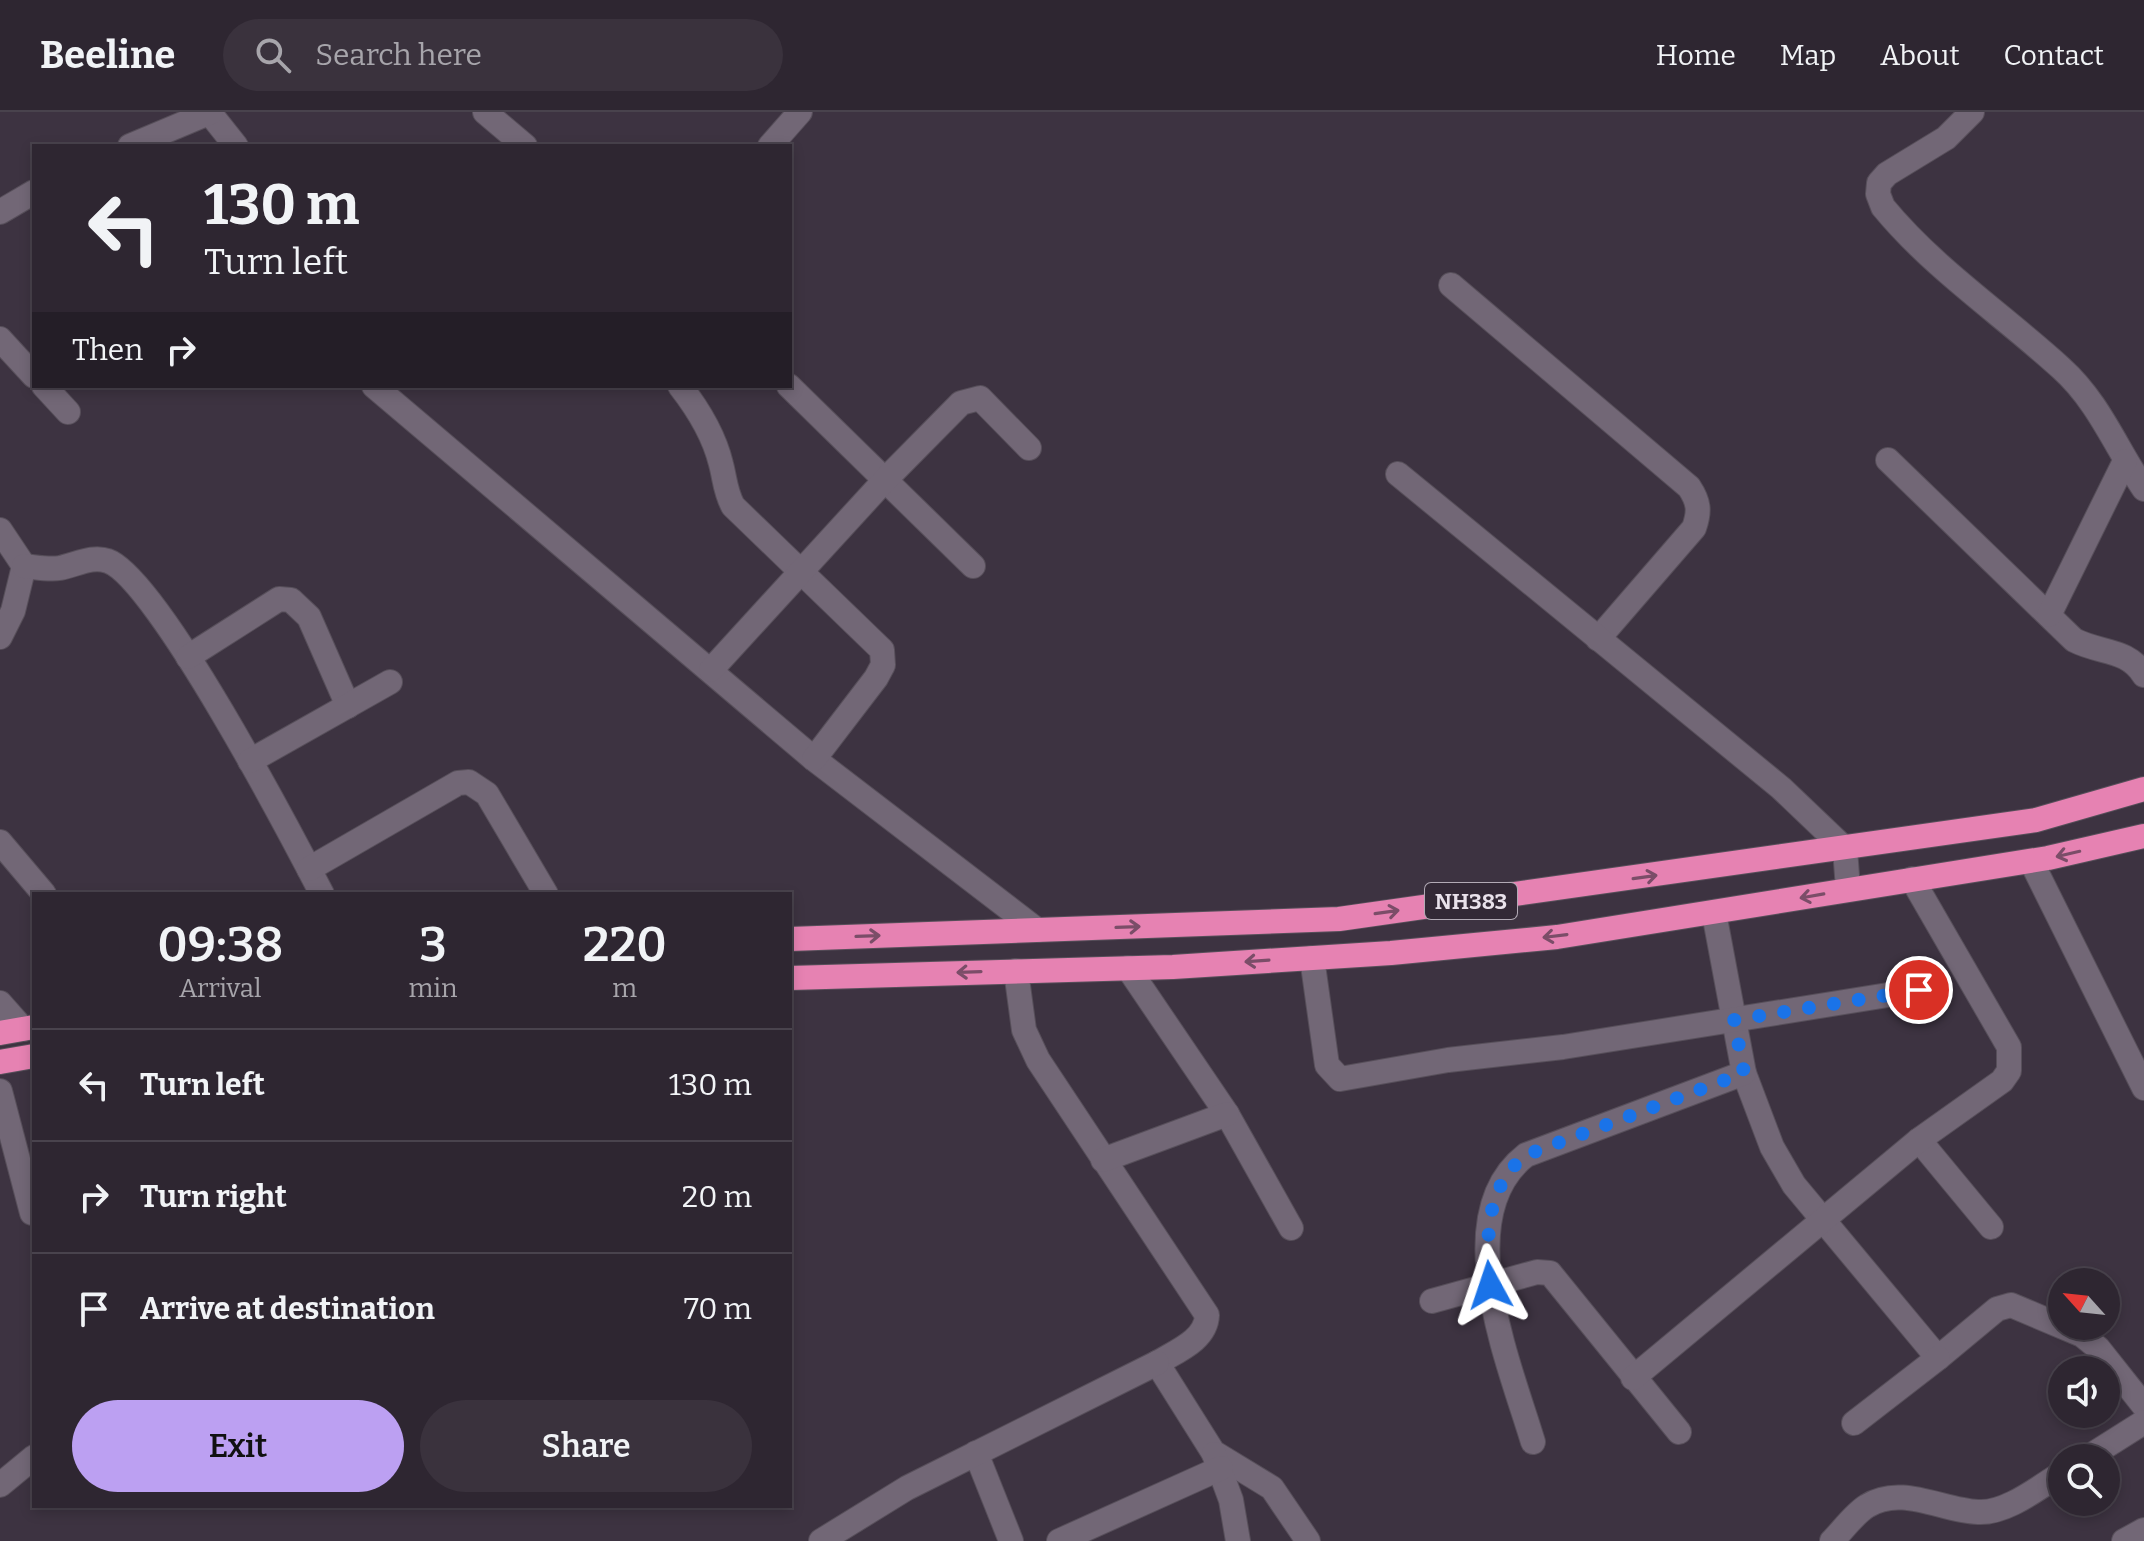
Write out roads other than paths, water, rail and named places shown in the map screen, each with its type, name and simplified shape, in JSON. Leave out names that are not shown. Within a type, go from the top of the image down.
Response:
[{"type":"highway","name":"NH383","points":[[792,939],[1339,919],[2036,820],[2144,789]]},
{"type":"highway","name":"NH383","points":[[792,978],[1128,968],[1312,958],[1557,937],[2031,861],[2144,836]]},
{"type":"highway","points":[[0,1062],[32,1056]]},
{"type":"street","points":[[144,143],[210,112],[234,144]]},
{"type":"street","points":[[485,112],[523,144]]},
{"type":"street","points":[[772,144],[800,112]]},
{"type":"street","points":[[1972,112],[1946,138],[1887,174],[1879,183],[1878,194],[1883,207],[1946,272],[2062,369],[2098,409],[2125,461],[2144,489]]},
{"type":"street","points":[[0,212],[32,193]]},
{"type":"street","points":[[1451,285],[1689,487],[1697,499],[1699,513],[1694,528],[1598,639]]},
{"type":"street","points":[[0,339],[32,374]]},
{"type":"street","points":[[46,388],[68,412]]},
{"type":"street","points":[[376,388],[814,759],[1037,930]]},
{"type":"street","points":[[681,388],[712,434],[722,466],[725,491],[733,506],[882,650],[883,665],[814,759]]},
{"type":"street","points":[[791,388],[973,566]]},
{"type":"street","points":[[711,670],[884,481],[961,403],[972,397],[988,403],[1029,448]]},
{"type":"street","points":[[1888,460],[2074,640],[2092,649],[2125,655],[2144,675]]},
{"type":"street","points":[[2049,615],[2125,461]]},
{"type":"street","points":[[1398,474],[1781,788],[1845,849],[1848,889]]},
{"type":"street","points":[[0,530],[24,566],[13,611],[0,637]]},
{"type":"street","points":[[24,566],[57,569],[96,559],[119,566],[140,588],[188,657],[250,761],[321,892]]},
{"type":"street","points":[[188,657],[279,599],[291,600],[309,617],[348,706]]},
{"type":"street","points":[[250,761],[390,682]]},
{"type":"street","points":[[309,869],[458,783],[469,782],[487,794],[545,892]]},
{"type":"street","points":[[0,842],[42,892]]},
{"type":"street","points":[[2031,861],[2144,1088]]},
{"type":"street","points":[[1633,1378],[1919,1140],[2002,1081],[2012,1059],[2009,1047],[1912,879]]},
{"type":"street","points":[[1714,913],[1744,1073],[1772,1147],[1794,1185],[1938,1358]]},
{"type":"street","points":[[1312,958],[1327,1065],[1340,1079],[1919,990]]},
{"type":"street","points":[[1128,968],[1227,1114],[1291,1228]]},
{"type":"street","points":[[821,1541],[907,1488],[1157,1363],[1199,1337],[1206,1326],[1207,1315],[1062,1099],[1024,1030],[1016,971]]},
{"type":"street","points":[[0,1003],[19,1030]]},
{"type":"street","points":[[1533,1442],[1490,1285],[1487,1245],[1494,1200],[1512,1166],[1526,1155],[1744,1073]]},
{"type":"street","points":[[0,1091],[32,1213]]},
{"type":"street","points":[[1103,1160],[1227,1114]]},
{"type":"street","points":[[1919,1140],[1991,1227]]},
{"type":"street","points":[[1432,1301],[1537,1272],[1550,1273],[1679,1432]]},
{"type":"street","points":[[1854,1423],[1997,1309],[2011,1305],[2082,1335],[2098,1348],[2144,1406]]},
{"type":"street","points":[[1157,1363],[1217,1460],[1238,1541]]},
{"type":"street","points":[[2109,1444],[2144,1422]]},
{"type":"street","points":[[976,1453],[1011,1541]]},
{"type":"street","points":[[0,1485],[32,1459]]},
{"type":"street","points":[[1059,1541],[1217,1460]]},
{"type":"street","points":[[1217,1460],[1272,1488],[1308,1541]]},
{"type":"street","points":[[1832,1541],[1868,1506],[1885,1499],[1906,1498],[1980,1513],[2025,1496],[2048,1482]]},
{"type":"street","points":[[2124,1541],[2144,1530]]}]
